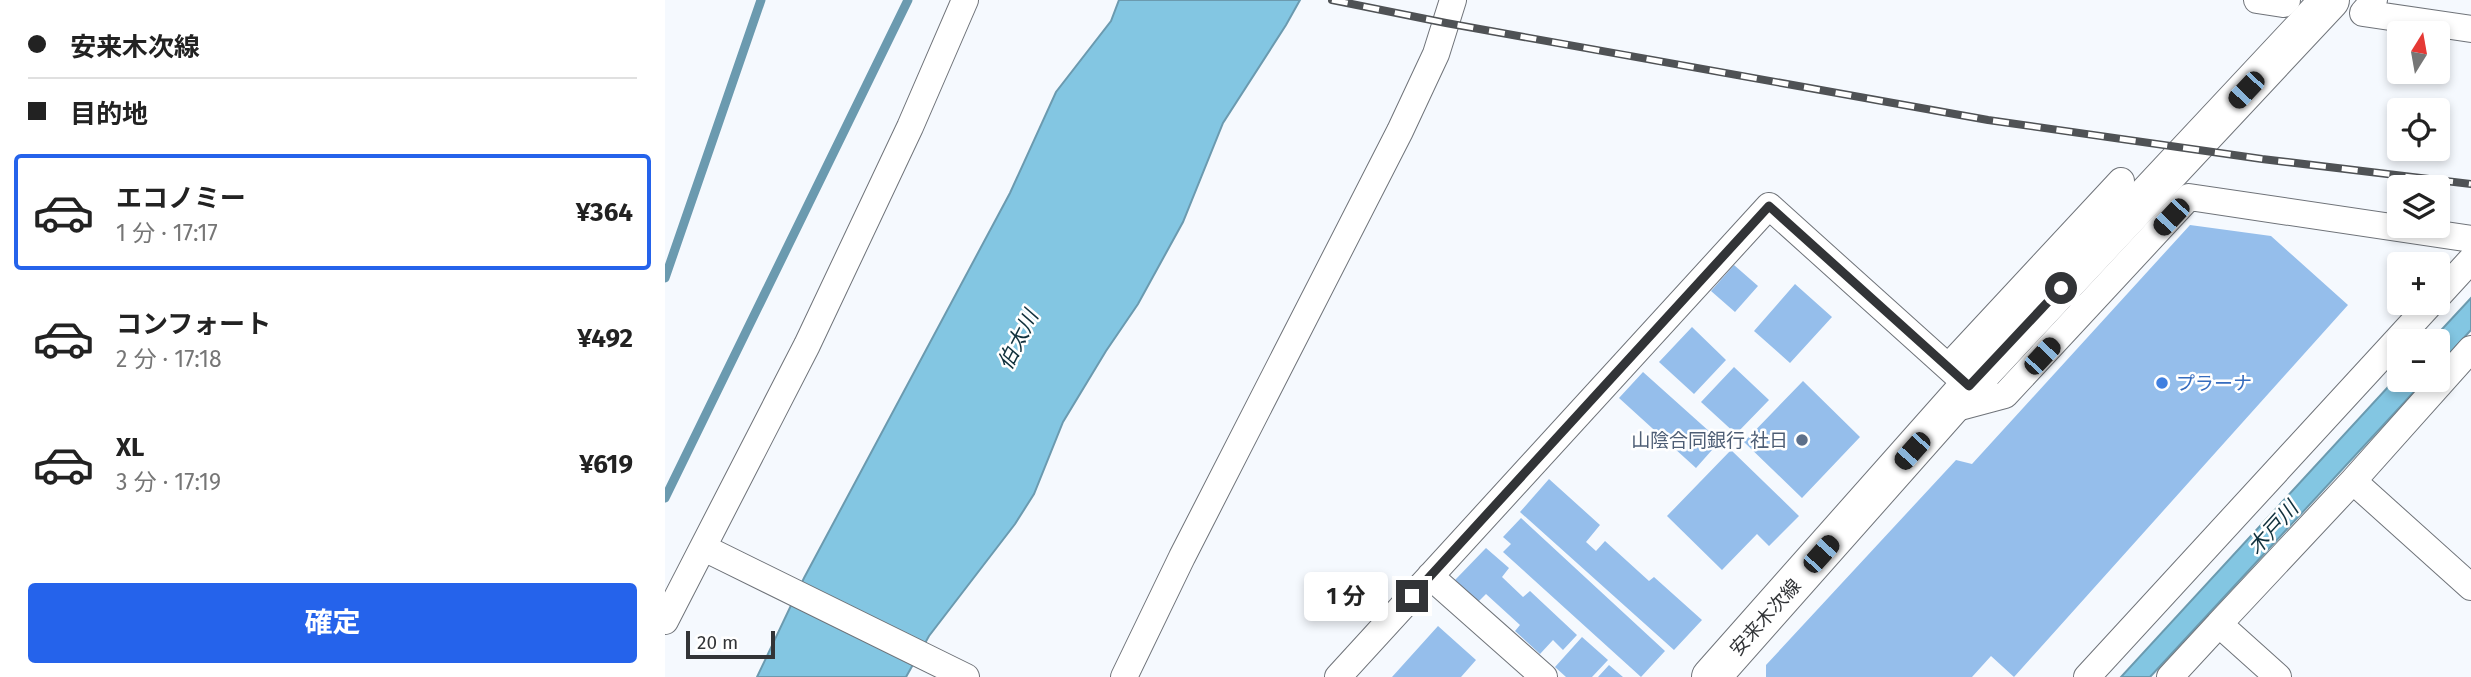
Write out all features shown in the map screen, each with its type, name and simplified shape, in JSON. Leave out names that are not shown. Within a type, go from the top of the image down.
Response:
[{"type":"main road","name":"安来木次線","points":[[1711,677],[1955,388],[2330,0]]},
{"type":"street","points":[[665,621],[688,573],[713,552],[910,127],[965,0]]},
{"type":"street","points":[[1124,677],[1182,557],[1400,131],[1436,54],[1453,0]]},
{"type":"street","points":[[2257,0],[2283,4],[2287,0]]},
{"type":"street","points":[[2374,0],[2363,13],[2471,29]]},
{"type":"street","points":[[1955,388],[2121,181]]},
{"type":"street","points":[[1338,677],[1769,206],[1955,388],[2005,395],[2189,197],[2471,239]]},
{"type":"street","points":[[2450,283],[2471,260]]},
{"type":"street","points":[[2087,677],[2420,315]]},
{"type":"street","points":[[2170,677],[2353,481],[2471,349]]},
{"type":"street","points":[[2353,481],[2471,587]]},
{"type":"street","points":[[713,552],[966,677]]},
{"type":"street","points":[[1430,576],[1544,677]]},
{"type":"street","points":[[2219,624],[2278,677]]},
{"type":"water","name":"伯太川","points":[[1119,0],[1300,0],[1223,123],[1183,222],[1138,304],[1063,422],[1034,494],[1015,524],[929,636],[906,677],[757,677],[804,578],[1010,193],[1056,92],[1111,21]]},
{"type":"water","points":[[2471,298],[2471,330],[2450,353],[2450,329],[2442,329]]},
{"type":"water","name":"木戸川","points":[[2387,388],[2387,392],[2414,392],[2150,677],[2121,677]]},
{"type":"building","name":"プラーナ","points":[[2190,225],[2271,236],[2348,305],[2014,677],[1991,656],[1972,677],[1766,677],[1766,665],[1956,460],[1972,464]]},
{"type":"building","points":[[1734,265],[1758,286],[1735,312],[1711,291]]},
{"type":"building","points":[[1795,284],[1832,317],[1790,363],[1754,331]]},
{"type":"building","points":[[1692,327],[1726,360],[1694,394],[1659,362]]},
{"type":"building","points":[[1734,367],[1769,400],[1736,434],[1701,402]]},
{"type":"building","points":[[1643,372],[1720,441],[1696,468],[1619,398]]},
{"type":"building","name":"山陰合同銀行 社日","points":[[1803,381],[1860,437],[1802,498],[1744,442]]},
{"type":"building","points":[[1731,450],[1799,516],[1769,546],[1757,534],[1722,570],[1667,516]]},
{"type":"building","points":[[1549,479],[1600,525],[1586,542],[1596,551],[1605,541],[1649,581],[1654,577],[1702,620],[1674,650],[1520,512]]},
{"type":"building","points":[[1521,518],[1665,651],[1641,677],[1503,552],[1511,544],[1503,537]]},
{"type":"building","points":[[1486,548],[1509,568],[1502,577],[1523,597],[1530,591],[1577,635],[1563,650],[1553,640],[1540,654],[1515,631],[1520,625],[1486,594],[1478,602],[1455,580]]},
{"type":"building","points":[[1438,626],[1476,660],[1461,677],[1392,677]]},
{"type":"building","points":[[1582,637],[1608,660],[1592,677],[1566,677],[1555,667]]},
{"type":"building","points":[[1609,665],[1623,677],[1598,677]]},
{"type":"waterway","points":[[665,278],[761,0]]},
{"type":"waterway","points":[[665,498],[908,0]]},
{"type":"railway","points":[[1332,0],[1446,23],[1988,120],[2262,159],[2471,184]]},
{"type":"place","name":"プラーナ","points":[[2162,383]]},
{"type":"place","name":"山陰合同銀行 社日","points":[[1802,440]]},
{"type":"route","points":[[1412,596],[1769,206],[1969,386],[2061,288]]}]
